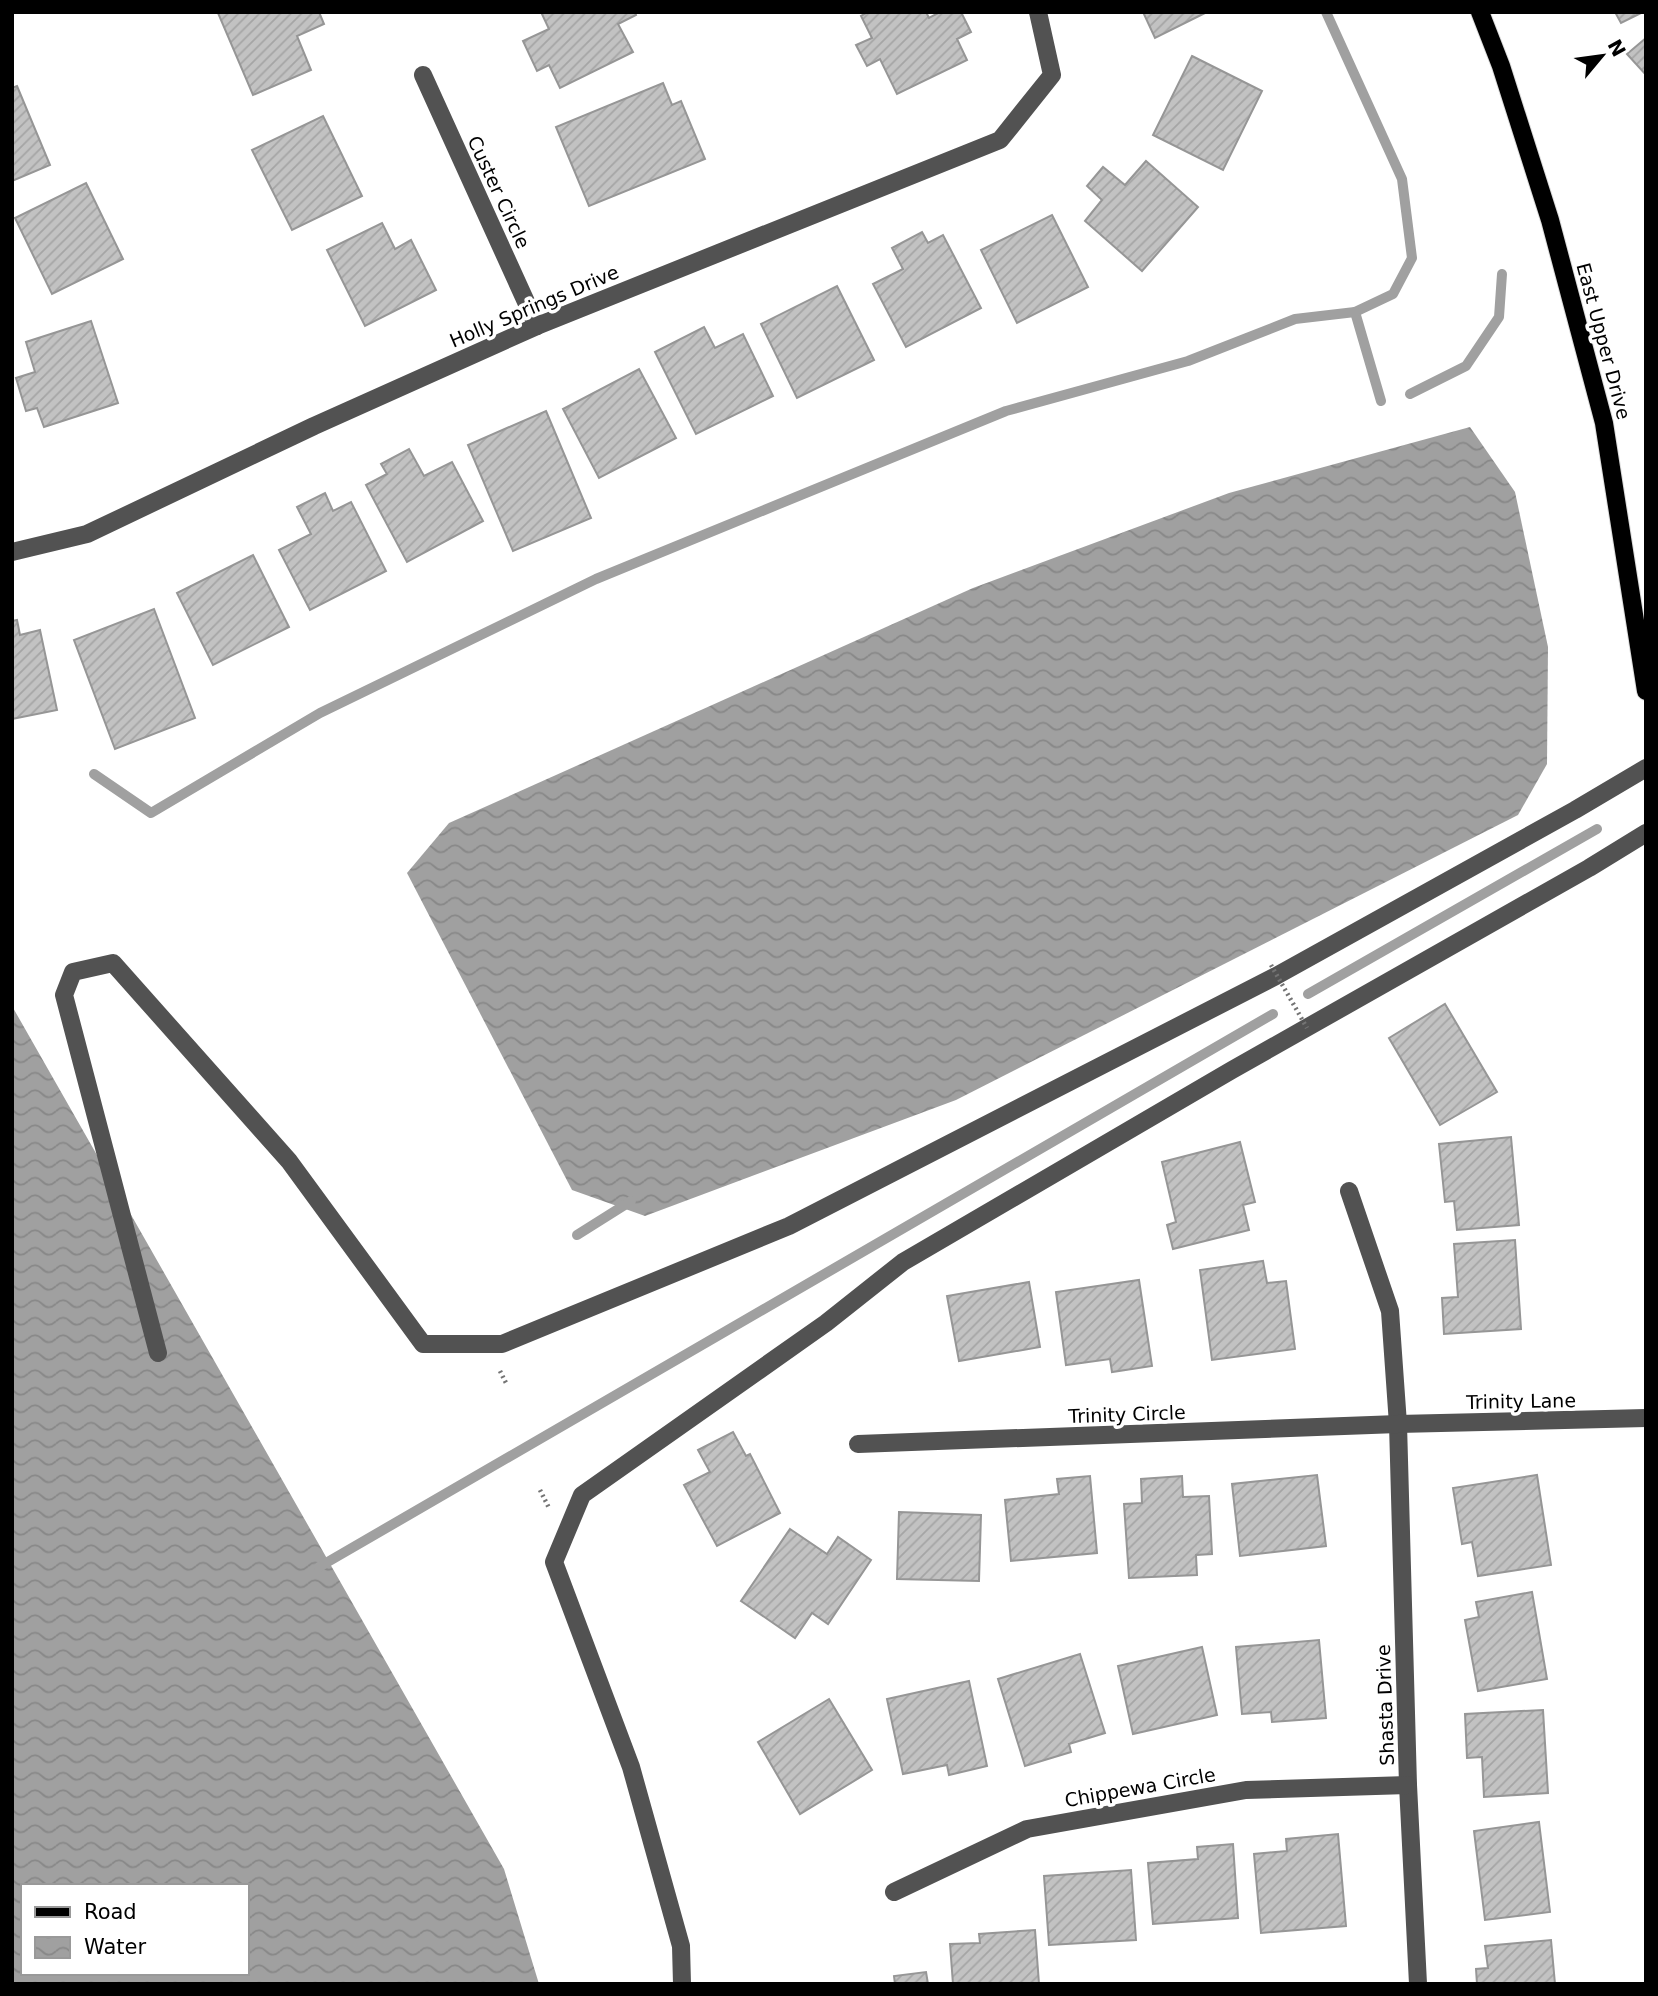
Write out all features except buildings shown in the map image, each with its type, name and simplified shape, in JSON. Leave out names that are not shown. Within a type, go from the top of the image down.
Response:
[{"type":"main road","name":"East Upper Drive","points":[[1480,12],[1501,66],[1550,220],[1604,423],[1646,691]]},
{"type":"street","name":"Holly Springs Drive","points":[[12,552],[87,534],[314,426],[537,326],[1000,140],[1052,75],[1038,12]]},
{"type":"street","name":"Custer Circle","points":[[423,75],[537,326]]},
{"type":"street","points":[[158,1353],[64,995],[73,972],[113,963],[289,1161],[423,1344],[502,1344],[789,1226],[1575,810],[1646,768]]},
{"type":"street","points":[[682,1984],[681,1947],[631,1768],[554,1562],[582,1495],[826,1323],[903,1262],[1646,833]]},
{"type":"street","name":"Shasta Drive","points":[[1349,1191],[1391,1311],[1398,1424],[1408,1785],[1418,1984]]},
{"type":"street","name":"Trinity Lane","points":[[1398,1424],[1646,1418]]},
{"type":"street","name":"Trinity Circle","points":[[858,1444],[1398,1424]]},
{"type":"street","name":"Chippewa Circle","points":[[894,1892],[1027,1829],[1246,1790],[1408,1785]]},
{"type":"path","points":[[1273,971],[1307,1028]]},
{"type":"path","points":[[540,1490],[551,1512]]},
{"type":"water","points":[[1470,427],[1515,492],[1548,647],[1547,764],[1518,815],[956,1100],[645,1216],[572,1190],[407,873],[449,823],[973,588],[1229,493]]},
{"type":"water","points":[[12,1006],[504,1869],[539,1984],[12,1984]]},
{"type":"waterway","points":[[1326,12],[1402,179],[1412,258],[1393,294],[1355,312],[1381,401]]},
{"type":"waterway","points":[[1410,394],[1466,366],[1499,317],[1502,274]]},
{"type":"waterway","points":[[94,774],[151,813],[320,713],[596,579],[1006,411],[1188,361],[1295,319],[1355,312]]},
{"type":"waterway","points":[[1308,994],[1597,829]]},
{"type":"waterway","points":[[319,1567],[1273,1014]]},
{"type":"waterway","points":[[577,1235],[631,1201]]}]
